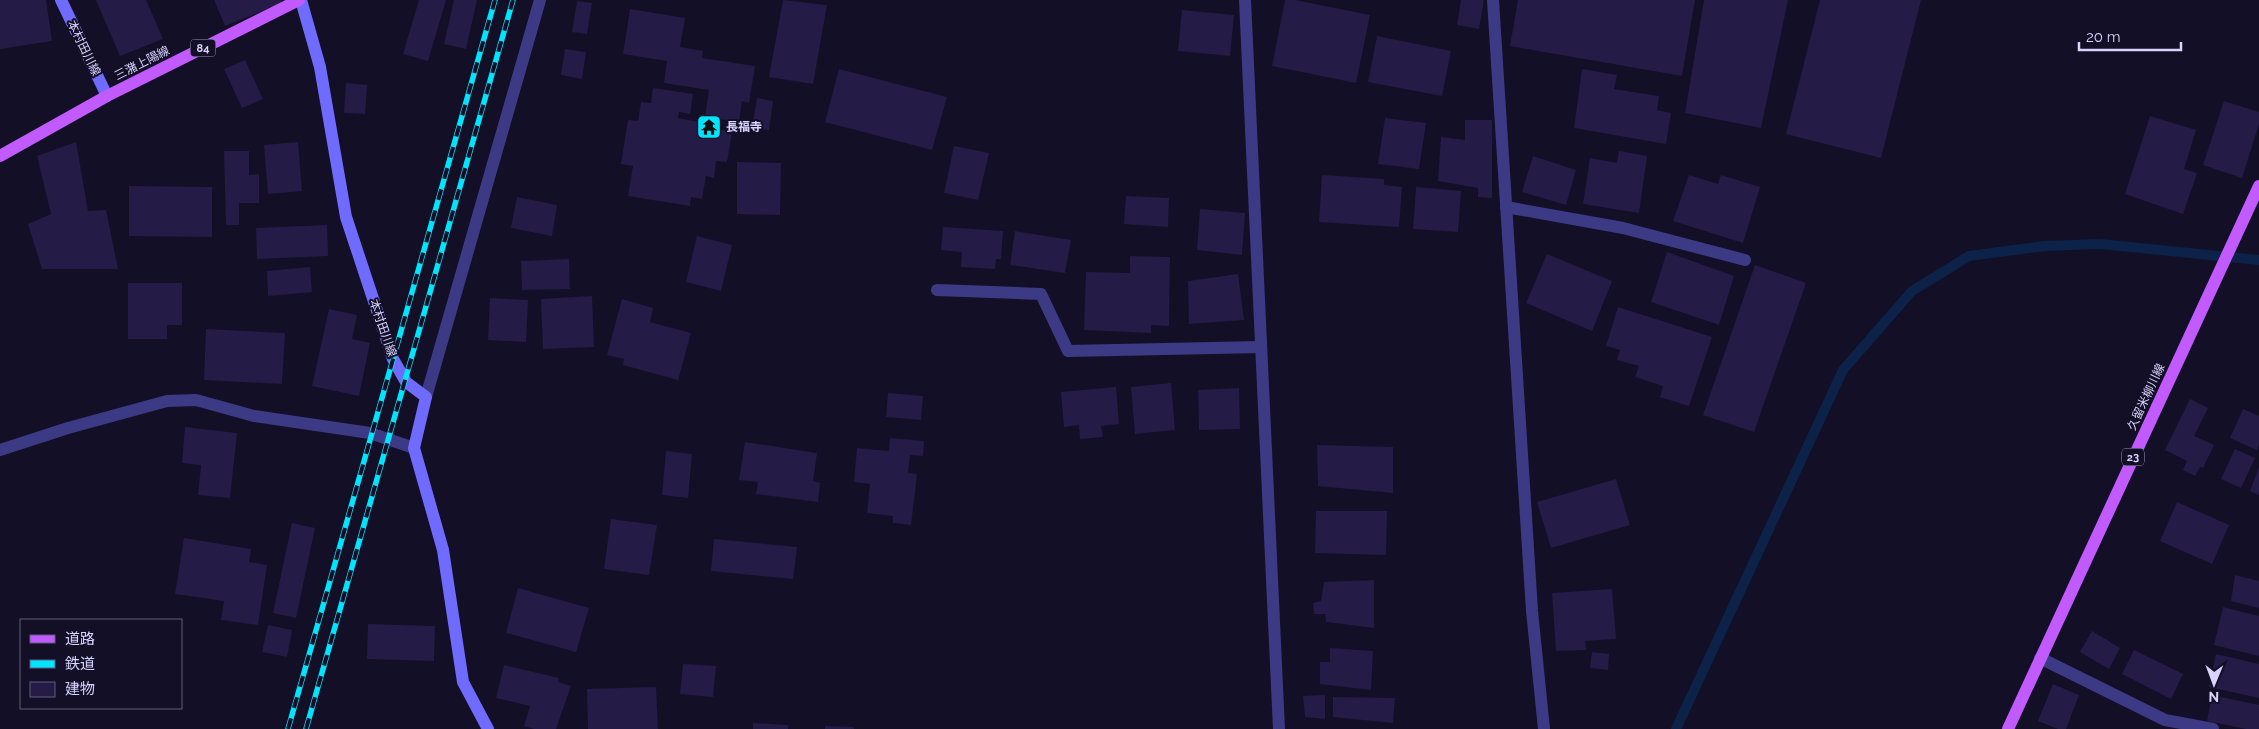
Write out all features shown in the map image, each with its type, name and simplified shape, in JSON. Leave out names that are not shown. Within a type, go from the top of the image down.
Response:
[{"type":"main road","name":"本村田川線","points":[[61,0],[107,96]]},
{"type":"main road","name":"本村田川線","points":[[300,0],[320,67],[346,217],[393,359],[406,382],[426,397]]},
{"type":"main road","name":"三潴上陽線","points":[[0,156],[107,96],[300,0]]},
{"type":"main road","name":"久留米柳川線","points":[[2008,729],[2259,186]]},
{"type":"main road","points":[[426,397],[414,448],[443,550],[463,682],[488,729]]},
{"type":"street","points":[[426,397],[540,0]]},
{"type":"street","points":[[1245,0],[1279,729]]},
{"type":"street","points":[[1493,0],[1532,611],[1544,729]]},
{"type":"street","points":[[1506,207],[1623,228],[1745,260]]},
{"type":"street","points":[[937,290],[1041,294],[1068,351],[1261,347]]},
{"type":"street","points":[[0,450],[68,428],[167,401],[196,400],[254,416],[370,433],[414,448]]},
{"type":"street","points":[[2040,658],[2165,720],[2213,729]]},
{"type":"building","points":[[0,0],[46,0],[52,41],[0,49]]},
{"type":"building","points":[[96,0],[146,0],[163,39],[120,56]]},
{"type":"building","points":[[214,0],[281,0],[282,3],[225,26]]},
{"type":"building","points":[[419,0],[446,0],[428,61],[403,54]]},
{"type":"building","points":[[454,0],[477,0],[466,49],[444,44]]},
{"type":"building","points":[[783,0],[827,5],[813,84],[769,77]]},
{"type":"building","points":[[1285,0],[1295,0],[1370,15],[1356,83],[1272,66]]},
{"type":"building","points":[[1461,0],[1484,0],[1479,29],[1457,25]]},
{"type":"building","points":[[1518,0],[1695,0],[1682,76],[1510,46]]},
{"type":"building","points":[[1704,0],[1788,0],[1761,128],[1685,113]]},
{"type":"building","points":[[1820,0],[1921,0],[1881,158],[1786,134]]},
{"type":"building","points":[[577,1],[592,3],[587,34],[572,32]]},
{"type":"building","points":[[630,9],[685,18],[680,47],[703,51],[702,58],[755,66],[749,103],[742,101],[739,122],[720,119],[718,129],[732,132],[727,162],[716,161],[714,178],[706,176],[702,199],[691,197],[690,206],[628,196],[633,166],[621,164],[628,120],[638,121],[641,102],[651,103],[653,88],[693,94],[690,114],[679,112],[678,118],[704,123],[709,90],[664,83],[667,61],[623,54]]},
{"type":"building","points":[[1182,10],[1234,15],[1230,56],[1178,51]]},
{"type":"building","points":[[1377,36],[1451,51],[1442,96],[1368,82]]},
{"type":"building","points":[[565,49],[586,52],[582,79],[561,75]]},
{"type":"building","points":[[245,60],[263,99],[242,108],[224,69]]},
{"type":"building","points":[[839,69],[947,97],[932,150],[825,122]]},
{"type":"building","points":[[1582,69],[1617,75],[1614,89],[1659,96],[1657,110],[1671,113],[1666,144],[1574,128]]},
{"type":"building","points":[[346,83],[367,85],[365,114],[344,113]]},
{"type":"building","points":[[757,98],[773,101],[769,130],[752,128]]},
{"type":"building","points":[[2224,101],[2259,112],[2259,124],[2242,178],[2203,165]]},
{"type":"building","points":[[2150,116],[2196,130],[2184,169],[2197,173],[2183,214],[2125,194]]},
{"type":"building","points":[[1385,118],[1426,123],[1419,169],[1378,164]]},
{"type":"building","points":[[1465,120],[1492,120],[1492,198],[1478,197],[1478,188],[1438,181],[1441,137],[1465,140]]},
{"type":"building","points":[[76,142],[88,211],[106,210],[118,269],[42,269],[28,224],[51,214],[37,156]]},
{"type":"building","points":[[298,142],[302,191],[268,194],[264,145]]},
{"type":"building","points":[[954,146],[989,153],[978,200],[944,193]]},
{"type":"building","points":[[224,151],[249,151],[249,175],[259,174],[259,203],[239,203],[239,225],[226,225]]},
{"type":"building","points":[[1619,151],[1647,156],[1639,213],[1583,204],[1590,158],[1617,163]]},
{"type":"building","points":[[1533,156],[1576,170],[1566,205],[1522,192]]},
{"type":"building","points":[[737,162],[781,163],[780,215],[737,214]]},
{"type":"building","points":[[1322,175],[1384,179],[1384,185],[1402,187],[1399,227],[1319,222]]},
{"type":"building","points":[[1689,175],[1718,184],[1721,175],[1760,187],[1743,243],[1673,221]]},
{"type":"building","points":[[129,186],[212,187],[212,237],[129,236]]},
{"type":"building","points":[[1416,187],[1461,191],[1458,232],[1413,229]]},
{"type":"building","points":[[1126,196],[1169,198],[1168,227],[1124,224]]},
{"type":"building","points":[[517,197],[557,205],[552,236],[511,228]]},
{"type":"building","points":[[1200,209],[1245,213],[1242,255],[1197,250]]},
{"type":"building","points":[[327,225],[328,256],[257,259],[256,228]]},
{"type":"building","points":[[943,227],[1003,231],[1001,259],[996,259],[995,269],[961,267],[962,252],[941,250]]},
{"type":"building","points":[[1015,231],[1071,240],[1065,273],[1010,265]]},
{"type":"building","points":[[697,236],[732,245],[721,291],[686,282]]},
{"type":"building","points":[[1667,252],[1734,276],[1719,325],[1651,302]]},
{"type":"building","points":[[1547,254],[1612,281],[1592,331],[1526,303]]},
{"type":"building","points":[[1130,256],[1170,257],[1169,326],[1151,325],[1151,333],[1084,330],[1086,272],[1130,273]]},
{"type":"building","points":[[569,259],[570,289],[522,290],[521,261]]},
{"type":"building","points":[[1755,265],[1806,283],[1754,432],[1703,415]]},
{"type":"building","points":[[310,267],[312,292],[268,296],[267,271]]},
{"type":"building","points":[[1238,274],[1244,320],[1189,324],[1188,281]]},
{"type":"building","points":[[128,283],[182,283],[182,325],[167,325],[167,339],[128,339]]},
{"type":"building","points":[[592,296],[594,347],[543,349],[541,299]]},
{"type":"building","points":[[490,298],[528,300],[526,342],[488,340]]},
{"type":"building","points":[[622,299],[653,308],[650,322],[691,333],[678,380],[623,365],[624,359],[607,355]]},
{"type":"building","points":[[1618,307],[1712,337],[1689,406],[1660,397],[1663,386],[1635,377],[1639,366],[1617,360],[1620,350],[1606,346]]},
{"type":"building","points":[[329,309],[357,315],[352,339],[370,343],[359,396],[312,386]]},
{"type":"building","points":[[206,329],[285,333],[282,384],[204,380]]},
{"type":"building","points":[[1171,383],[1175,430],[1135,434],[1131,387]]},
{"type":"building","points":[[1116,387],[1119,424],[1101,426],[1103,437],[1080,439],[1079,425],[1064,427],[1061,392]]},
{"type":"building","points":[[1239,388],[1240,429],[1199,430],[1198,390]]},
{"type":"building","points":[[888,393],[923,396],[921,420],[886,417]]},
{"type":"building","points":[[2190,399],[2208,408],[2194,436],[2214,445],[2203,468],[2200,467],[2195,476],[2183,470],[2187,461],[2165,450]]},
{"type":"building","points":[[2243,409],[2259,416],[2259,445],[2257,450],[2230,438]]},
{"type":"building","points":[[185,427],[237,433],[230,498],[198,495],[201,465],[182,463]]},
{"type":"building","points":[[890,438],[924,441],[923,456],[910,455],[908,473],[917,474],[911,525],[893,523],[893,516],[867,513],[870,484],[854,482],[857,448],[889,451]]},
{"type":"building","points":[[745,442],[817,453],[813,481],[820,483],[818,502],[756,494],[758,482],[739,480]]},
{"type":"building","points":[[1317,445],[1393,447],[1393,493],[1318,486]]},
{"type":"building","points":[[2235,449],[2255,458],[2241,488],[2221,479]]},
{"type":"building","points":[[666,451],[692,454],[688,498],[662,495]]},
{"type":"building","points":[[2259,467],[2259,495],[2250,491]]},
{"type":"building","points":[[1616,479],[1630,525],[1551,548],[1537,502]]},
{"type":"building","points":[[2177,502],[2229,525],[2212,564],[2160,541]]},
{"type":"building","points":[[1316,511],[1387,511],[1386,555],[1315,553]]},
{"type":"building","points":[[611,519],[657,525],[649,575],[604,569]]},
{"type":"building","points":[[292,523],[315,528],[296,618],[273,613]]},
{"type":"building","points":[[184,538],[251,549],[249,562],[267,565],[258,625],[221,620],[224,601],[175,594]]},
{"type":"building","points":[[714,539],[797,547],[793,579],[711,571]]},
{"type":"building","points":[[2235,575],[2259,581],[2259,608],[2231,601]]},
{"type":"building","points":[[1374,580],[1374,628],[1326,622],[1325,614],[1314,614],[1313,603],[1321,601],[1324,582]]},
{"type":"building","points":[[518,588],[589,608],[576,652],[506,633]]},
{"type":"building","points":[[1612,589],[1616,639],[1585,641],[1586,650],[1556,651],[1552,593]]},
{"type":"building","points":[[2223,607],[2259,616],[2259,656],[2214,645]]},
{"type":"building","points":[[368,624],[435,626],[434,661],[367,659]]},
{"type":"building","points":[[268,625],[292,630],[287,657],[262,652]]},
{"type":"building","points":[[2092,631],[2120,648],[2109,669],[2080,652]]},
{"type":"building","points":[[1330,648],[1373,651],[1371,690],[1320,684],[1320,662],[1330,662]]},
{"type":"building","points":[[2134,650],[2183,674],[2171,699],[2122,674]]},
{"type":"building","points":[[1592,652],[1609,654],[1608,670],[1590,668]]},
{"type":"building","points":[[2216,654],[2259,664],[2259,698],[2209,687]]},
{"type":"building","points":[[683,664],[716,666],[713,697],[680,694]]},
{"type":"building","points":[[504,665],[559,678],[558,682],[571,686],[556,729],[534,729],[524,726],[530,706],[496,698]]},
{"type":"building","points":[[2053,684],[2079,695],[2066,729],[2058,729],[2038,721]]},
{"type":"building","points":[[656,687],[658,729],[588,729],[587,689]]},
{"type":"building","points":[[1325,695],[1325,719],[1305,717],[1303,696]]},
{"type":"building","points":[[2212,695],[2259,705],[2259,729],[2246,729],[2207,721]]},
{"type":"building","points":[[1333,697],[1395,698],[1393,723],[1333,717]]},
{"type":"building","points":[[753,723],[788,725],[788,729],[753,729]]},
{"type":"building","points":[[825,726],[854,727],[854,729],[825,729]]},
{"type":"waterway","points":[[1676,729],[1843,370],[1912,291],[1969,256],[2044,246],[2100,244],[2259,260]]},
{"type":"railway","points":[[288,729],[495,0]]},
{"type":"railway","points":[[306,729],[513,0]]},
{"type":"place","name":"長福寺","points":[[709,127]]}]
